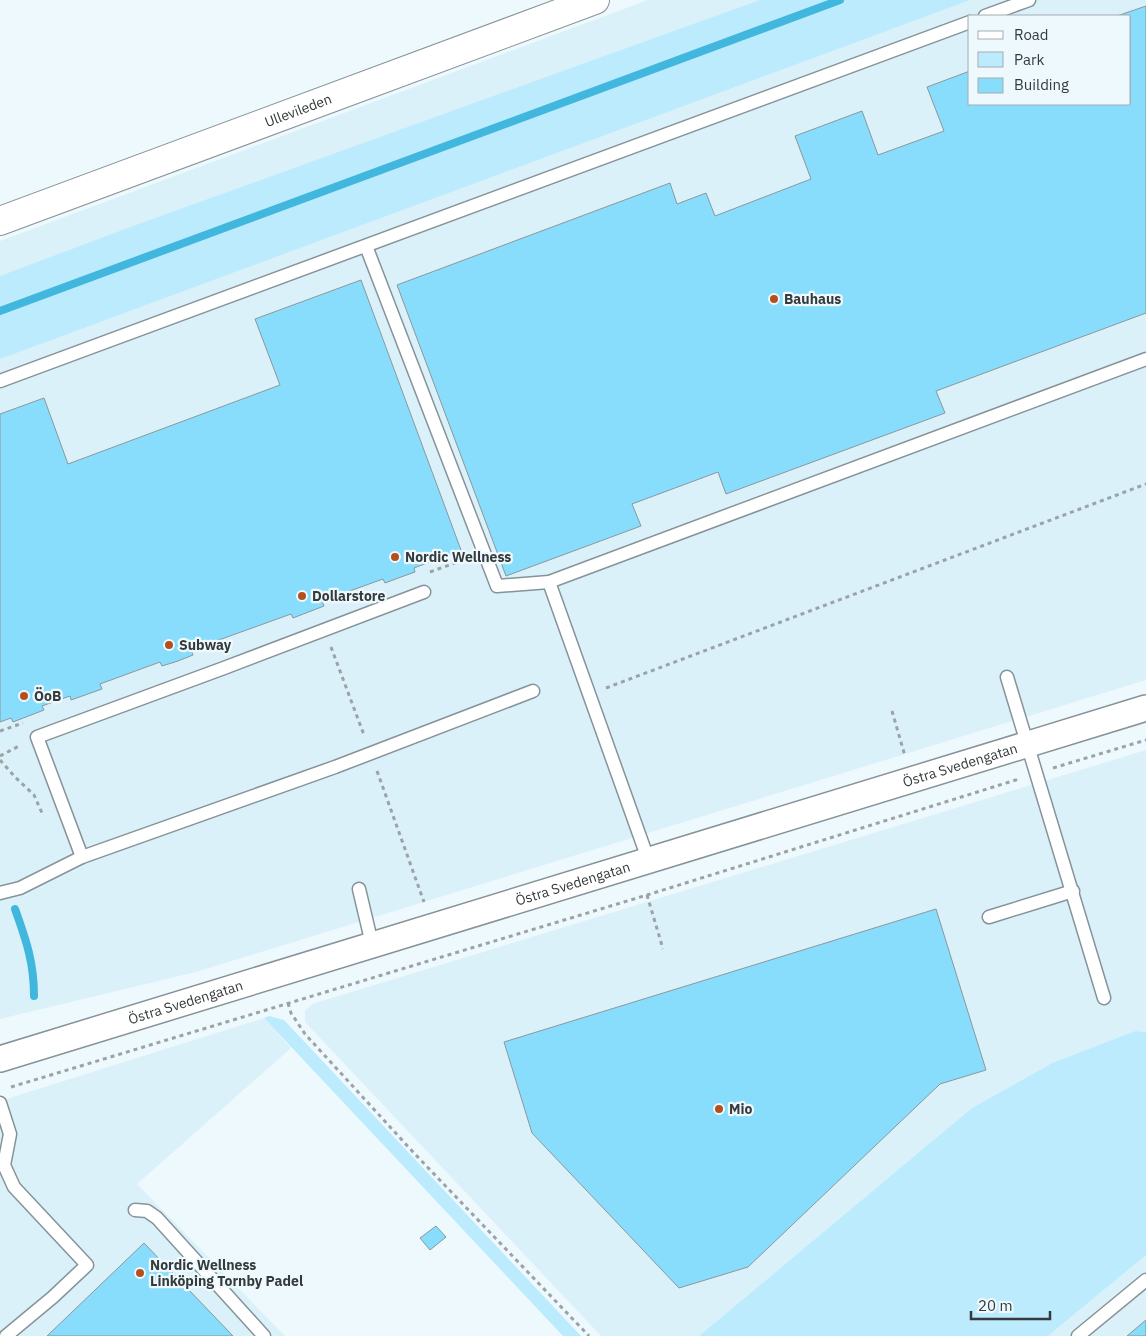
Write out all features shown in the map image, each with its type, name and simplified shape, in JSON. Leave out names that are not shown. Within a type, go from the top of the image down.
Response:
[{"type":"main road","name":"Ullevileden","points":[[0,221],[595,0]]},
{"type":"street","name":"Östra Svedengatan","points":[[0,1059],[1146,708]]},
{"type":"lane","points":[[989,15],[1029,0]]},
{"type":"lane","points":[[0,381],[968,23]]},
{"type":"lane","points":[[366,246],[497,586],[549,582],[1146,359]]},
{"type":"lane","points":[[549,582],[648,859]]},
{"type":"lane","points":[[82,857],[37,737],[424,592]]},
{"type":"lane","points":[[1007,677],[1104,998]]},
{"type":"lane","points":[[0,893],[20,888],[82,857],[335,767],[533,691]]},
{"type":"lane","points":[[359,889],[372,944]]},
{"type":"lane","points":[[989,917],[1073,891]]},
{"type":"lane","points":[[0,1103],[10,1134],[4,1165],[14,1188],[87,1265],[53,1297],[6,1336]]},
{"type":"lane","points":[[136,1210],[147,1211],[157,1218],[264,1336]]},
{"type":"lane","points":[[1078,1336],[1146,1280]]},
{"type":"path","points":[[589,694],[1146,484]]},
{"type":"path","points":[[9,1087],[647,895],[1146,740]]},
{"type":"path","points":[[0,760],[15,778],[34,795],[44,816]]},
{"type":"path","points":[[647,895],[663,949]]},
{"type":"path","points":[[288,1003],[291,1013],[305,1034],[413,1152],[589,1336]]},
{"type":"shaded area","points":[[648,0],[1146,0],[1146,680],[196,972],[0,1019],[0,241]]},
{"type":"shaded area","points":[[1146,750],[1146,1032],[1135,1031],[1052,1063],[972,1108],[699,1336],[601,1336],[305,1022],[305,1011],[312,1004]]},
{"type":"shaded area","points":[[264,1018],[291,1048],[137,1184],[285,1336],[0,1336],[0,1101]]},
{"type":"shaded area","points":[[1146,1255],[1146,1336],[1048,1336]]},
{"type":"green space","points":[[760,0],[970,0],[0,359],[0,276],[133,226]]},
{"type":"green space","points":[[269,1016],[284,1020],[581,1336],[563,1336],[264,1018]]},
{"type":"green space","points":[[1135,1031],[1146,1032],[1146,1255],[1048,1336],[699,1336],[972,1108],[1052,1063]]},
{"type":"building","name":"Bauhaus","points":[[1146,6],[1146,313],[936,391],[945,413],[726,494],[718,472],[632,504],[641,526],[506,576],[397,285],[670,183],[677,204],[706,193],[715,216],[811,179],[795,136],[862,111],[878,155],[944,131],[927,87],[968,72],[968,105],[1131,105],[1131,15],[1120,15]]},
{"type":"building","points":[[361,280],[461,550],[414,568],[415,572],[385,583],[383,579],[322,601],[324,606],[293,618],[291,614],[191,650],[193,655],[178,661],[162,666],[160,662],[100,684],[102,689],[71,700],[70,696],[42,706],[44,710],[13,722],[11,718],[0,722],[0,414],[44,398],[68,464],[280,385],[255,319]]},
{"type":"building","name":"Mio","points":[[936,909],[986,1070],[940,1084],[748,1267],[679,1288],[532,1133],[504,1042]]},
{"type":"building","points":[[436,1226],[446,1237],[430,1250],[420,1238]]},
{"type":"building","points":[[144,1243],[233,1336],[47,1336],[70,1314]]},
{"type":"building","points":[[1146,1320],[1146,1336],[1127,1336]]},
{"type":"waterway","points":[[0,311],[840,0]]},
{"type":"waterway","points":[[15,909],[31,962],[34,996]]},
{"type":"place","name":"Bauhaus","points":[[774,299]]},
{"type":"place","name":"Nordic Wellness","points":[[395,557]]},
{"type":"place","name":"Dollarstore","points":[[302,596]]},
{"type":"place","name":"Subway","points":[[169,645]]},
{"type":"place","name":"ÖoB","points":[[24,696]]},
{"type":"place","name":"Mio","points":[[719,1109]]},
{"type":"place","name":"Nordic Wellness Linköping Tornby Padel","points":[[140,1273]]}]
